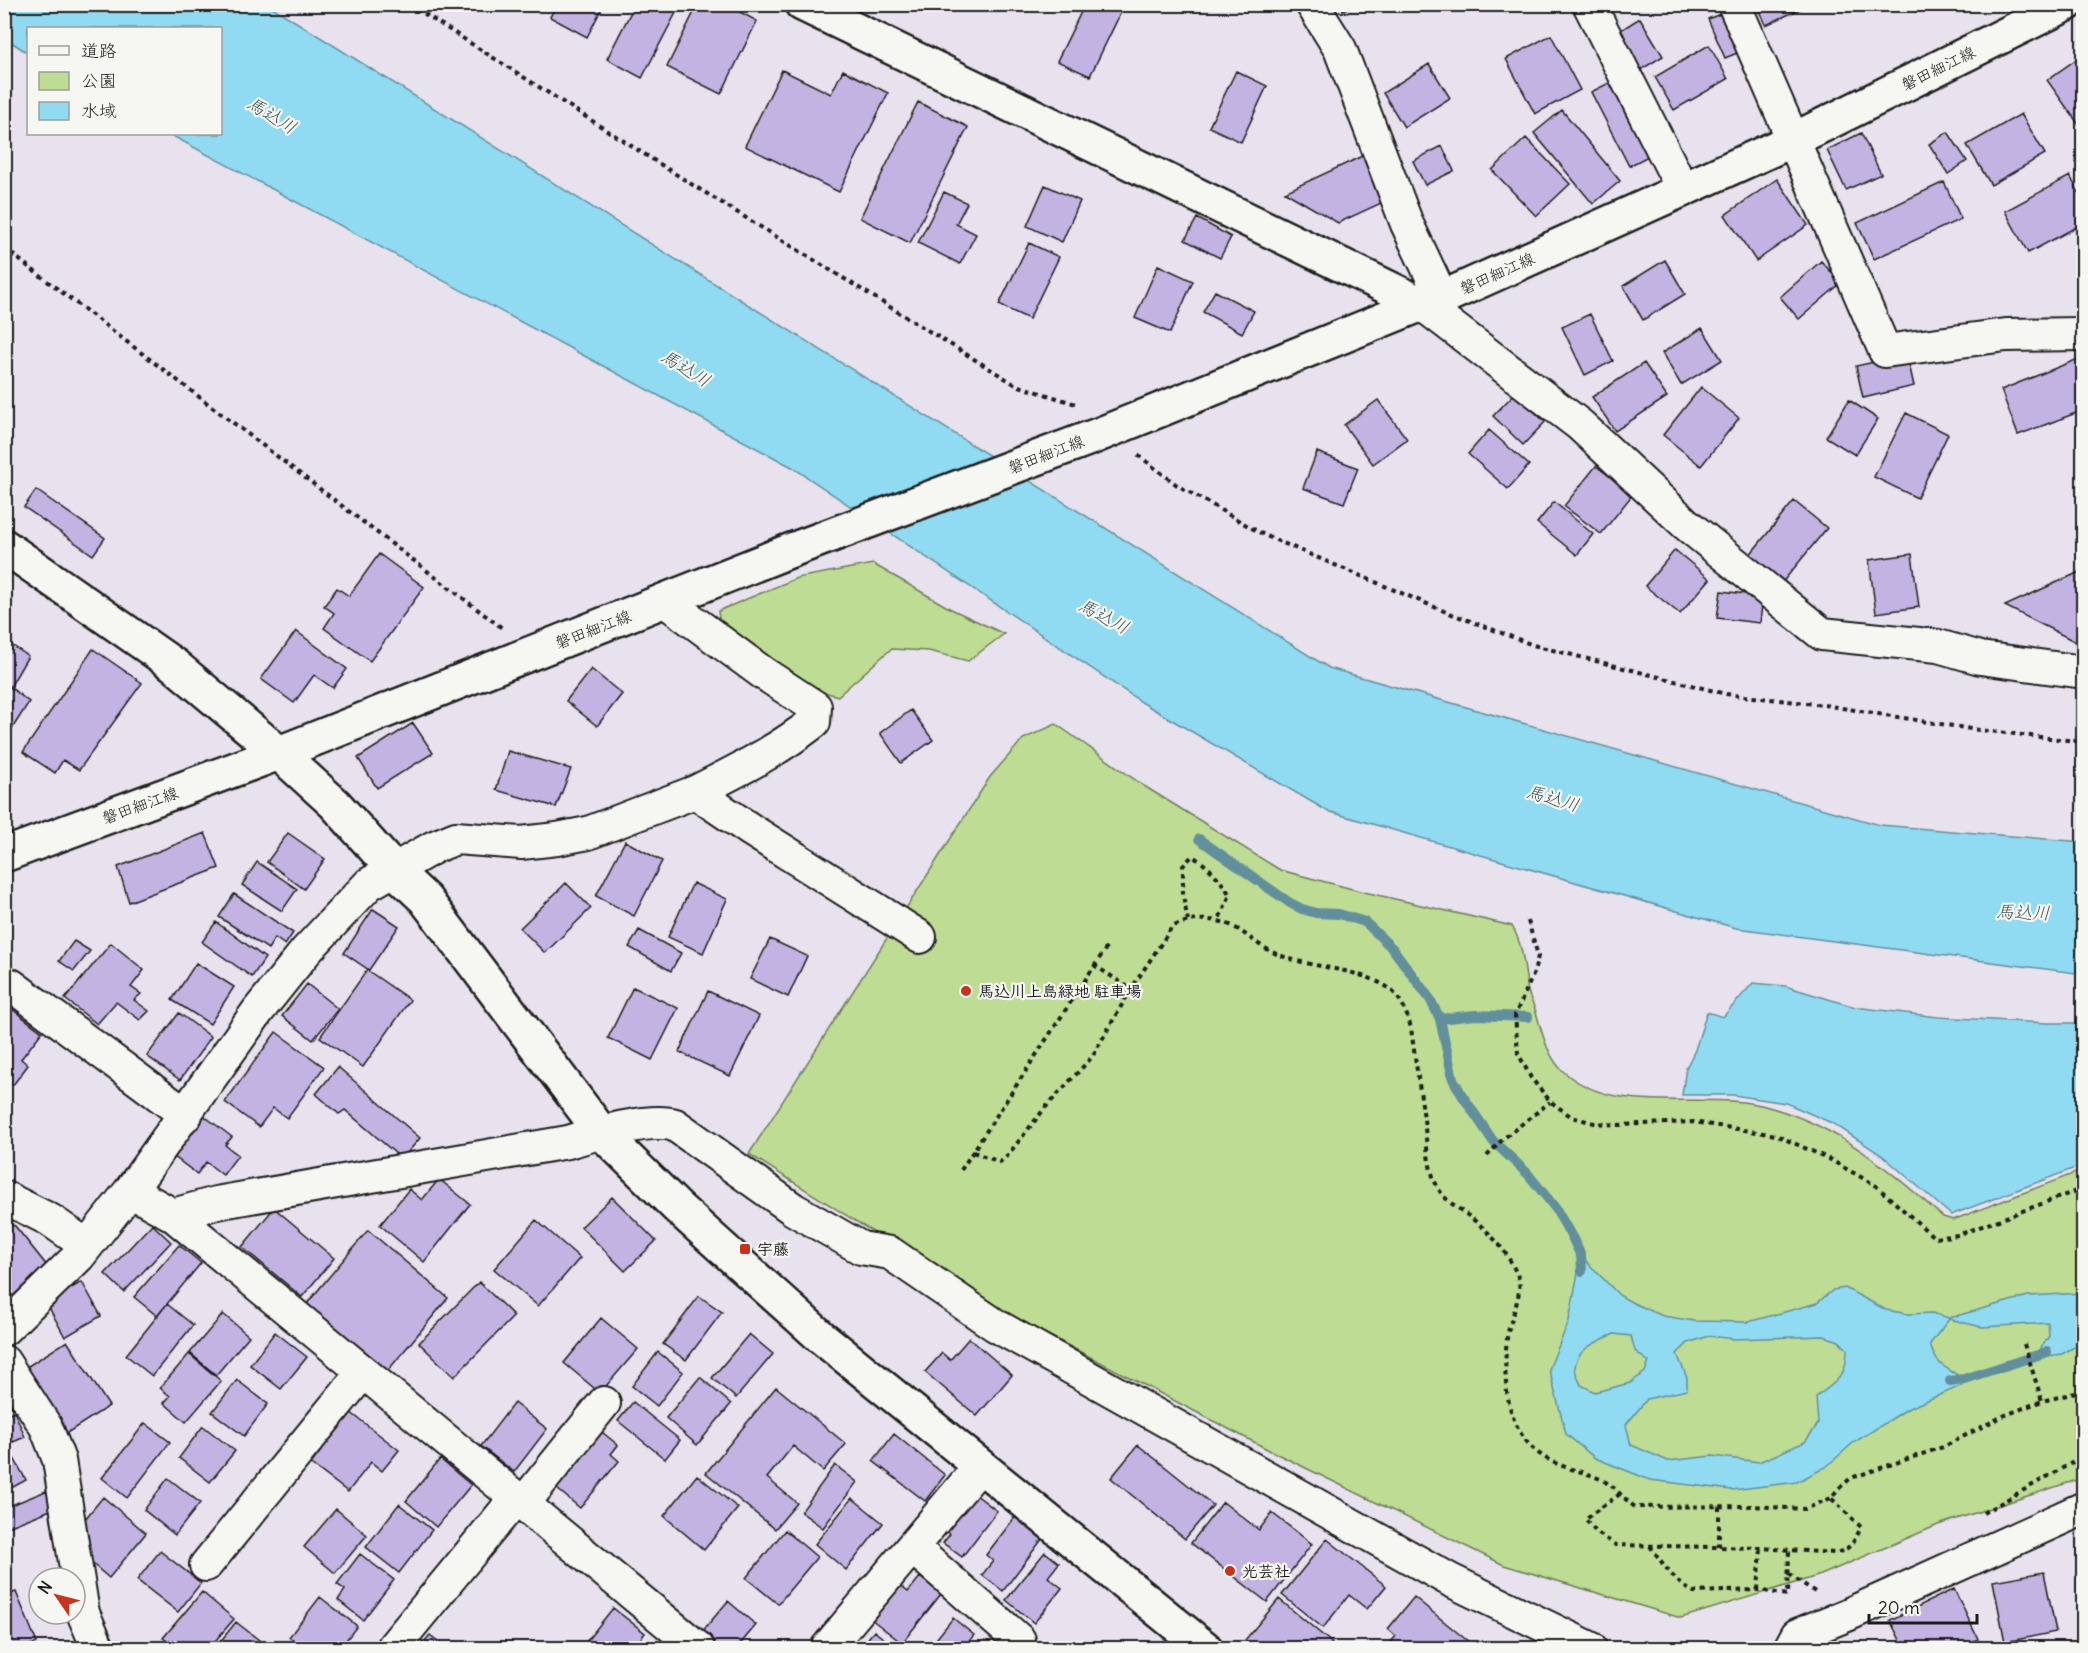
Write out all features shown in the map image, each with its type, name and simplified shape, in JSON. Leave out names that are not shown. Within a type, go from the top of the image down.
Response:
[{"type":"street","points":[[802,4],[1432,301],[1580,425],[1686,524],[1822,634],[1938,646],[1980,658],[2084,672]]},
{"type":"street","points":[[1312,4],[1340,49],[1407,224],[1432,301]]},
{"type":"street","points":[[1589,4],[1683,190]]},
{"type":"street","points":[[1734,4],[1885,351],[2006,335],[2084,334]]},
{"type":"street","name":"磐田細江線","points":[[4,855],[279,753],[789,551],[1098,435],[1432,301],[1793,140],[2067,4]]},
{"type":"street","points":[[4,546],[174,665],[279,753],[335,804],[393,869],[425,899],[601,1132],[677,1207],[820,1336],[1205,1648]]},
{"type":"street","points":[[4,1329],[79,1256],[130,1191],[258,1011],[306,951],[369,884],[434,846],[456,838],[521,843],[588,833],[695,792],[762,758],[814,722],[815,707],[763,673],[664,600]]},
{"type":"street","points":[[695,792],[920,937]]},
{"type":"street","points":[[4,992],[11,985],[186,1114]]},
{"type":"street","points":[[173,1215],[216,1203],[568,1142],[601,1132],[664,1122],[675,1125],[793,1209],[861,1248],[890,1253],[995,1325],[1450,1580],[1590,1648]]},
{"type":"street","points":[[130,1191],[173,1215],[698,1648]]},
{"type":"street","points":[[4,1197],[50,1220],[86,1245]]},
{"type":"street","points":[[4,1362],[46,1427],[59,1460],[83,1613],[98,1648]]},
{"type":"street","points":[[206,1564],[363,1372]]},
{"type":"street","points":[[394,1646],[604,1403]]},
{"type":"street","points":[[827,1648],[980,1466]]},
{"type":"street","points":[[1790,1648],[1797,1635],[2084,1508]]},
{"type":"street","points":[[912,1547],[1019,1640]]},
{"type":"path","points":[[409,4],[688,182],[1016,385],[1130,422],[1138,456],[1177,484],[1248,526],[1357,575],[1533,645],[1726,694],[1824,705],[1971,729],[2084,742]]},
{"type":"path","points":[[4,248],[533,652]]},
{"type":"path","points":[[1188,921],[1183,896],[1183,866],[1192,856],[1204,863],[1230,895],[1227,906],[1218,921]]},
{"type":"path","points":[[973,1152],[1000,1162],[1007,1156],[1092,1057],[1131,990],[1172,927],[1199,919],[1218,921],[1238,927],[1261,946],[1277,953],[1299,961],[1359,975],[1383,984],[1396,995],[1405,1010],[1411,1028],[1429,1155],[1435,1180],[1450,1202],[1494,1237],[1520,1279],[1520,1288],[1508,1330],[1505,1363],[1508,1397],[1518,1430],[1526,1443],[1536,1452],[1551,1461],[1604,1481],[1635,1507],[1782,1506],[1805,1509],[1831,1498],[1851,1478],[1943,1447],[2003,1416],[2042,1401],[2084,1391]]},
{"type":"path","points":[[1528,921],[1538,956],[1534,972],[1515,1015],[1518,1053],[1531,1078],[1551,1102],[1572,1117],[1594,1123],[1618,1125],[1693,1122],[1776,1135],[1827,1158],[1875,1185],[1935,1238],[1958,1234],[2084,1188]]},
{"type":"path","points":[[961,1170],[1108,945]]},
{"type":"path","points":[[1094,965],[1131,990]]},
{"type":"path","points":[[1487,1156],[1504,1138],[1551,1102]]},
{"type":"path","points":[[2024,1344],[2042,1401]]},
{"type":"path","points":[[1982,1513],[2084,1456]]},
{"type":"path","points":[[1620,1494],[1585,1519],[1597,1533],[1616,1545],[1761,1548],[1835,1553],[1845,1551],[1854,1542],[1861,1527],[1831,1498]]},
{"type":"path","points":[[1719,1506],[1719,1547]]},
{"type":"path","points":[[1650,1545],[1675,1580],[1694,1592],[1758,1590],[1788,1595],[1789,1550]]},
{"type":"path","points":[[1758,1590],[1761,1548]]},
{"type":"green space","points":[[873,564],[951,609],[1004,634],[968,661],[929,651],[891,649],[838,696],[790,683],[721,634],[718,611],[797,578]]},
{"type":"green space","points":[[1056,724],[1144,786],[1280,870],[1512,926],[1521,950],[1529,994],[1550,1053],[1565,1073],[1587,1087],[1611,1095],[1638,1099],[1747,1103],[1797,1116],[1864,1152],[1943,1217],[1953,1220],[2083,1170],[2083,1478],[1938,1525],[1821,1575],[1681,1618],[1504,1565],[1271,1451],[981,1300],[749,1154],[990,777],[1023,739]]},
{"type":"water","name":"馬込川","points":[[4,5],[269,5],[1329,668],[1880,825],[2083,842],[2083,974],[1736,928],[1327,811],[1143,703],[792,467],[171,135],[222,135],[222,27],[27,27],[27,52],[5,38]]},
{"type":"water","points":[[1753,983],[1785,986],[1855,1007],[1938,1017],[2083,1023],[2083,1165],[1951,1215],[1883,1156],[1834,1124],[1786,1103],[1733,1095],[1682,1095],[1686,1068],[1695,1050],[1707,1012],[1723,1017]]},
{"type":"water","points":[[1581,1256],[1619,1295],[1663,1316],[1694,1321],[1748,1322],[1817,1303],[1833,1290],[1845,1288],[1886,1310],[1908,1314],[1932,1313],[1949,1318],[2028,1296],[2083,1293],[2083,1342],[2062,1354],[2034,1358],[2049,1336],[2048,1323],[1982,1327],[1949,1319],[1930,1344],[1938,1362],[1964,1379],[1961,1386],[1909,1408],[1853,1443],[1826,1467],[1797,1482],[1732,1490],[1650,1480],[1595,1458],[1566,1434],[1549,1369],[1569,1321]],"holes":[[[1614,1334],[1631,1336],[1635,1351],[1649,1362],[1645,1372],[1630,1383],[1595,1392],[1581,1385],[1575,1369],[1577,1360],[1584,1350]],[[1709,1336],[1735,1339],[1824,1336],[1839,1341],[1847,1349],[1843,1372],[1830,1387],[1816,1397],[1818,1424],[1805,1442],[1759,1462],[1712,1456],[1668,1461],[1631,1445],[1626,1425],[1647,1399],[1687,1390],[1687,1378],[1677,1354],[1688,1343]]]},
{"type":"building","points":[[557,4],[604,4],[587,37],[550,17]]},
{"type":"building","points":[[635,4],[674,4],[679,7],[642,78],[607,59]]},
{"type":"building","points":[[698,4],[725,4],[757,21],[721,94],[667,67]]},
{"type":"building","points":[[1085,4],[1104,4],[1121,12],[1090,76],[1057,61]]},
{"type":"building","points":[[1341,4],[1358,4],[1343,10]]},
{"type":"building","points":[[1757,4],[1811,4],[1766,25]]},
{"type":"building","points":[[1730,10],[1747,49],[1725,58],[1708,19]]},
{"type":"building","points":[[1640,18],[1663,56],[1639,71],[1616,33]]},
{"type":"building","points":[[1551,35],[1580,90],[1535,114],[1506,59]]},
{"type":"building","points":[[1709,45],[1728,79],[1674,110],[1655,77]]},
{"type":"building","points":[[2084,54],[2084,132],[2047,80]]},
{"type":"building","points":[[1429,64],[1450,98],[1404,127],[1383,93]]},
{"type":"building","points":[[782,70],[831,94],[843,70],[888,93],[839,192],[745,146]]},
{"type":"building","points":[[1236,71],[1267,86],[1241,142],[1209,127]]},
{"type":"building","points":[[1619,78],[1656,152],[1629,166],[1591,92]]},
{"type":"building","points":[[918,102],[968,127],[910,243],[860,218]]},
{"type":"building","points":[[1562,110],[1620,181],[1593,204],[1534,133]]},
{"type":"building","points":[[2021,114],[2045,154],[1991,185],[1967,145]]},
{"type":"building","points":[[1948,132],[1967,161],[1948,174],[1929,144]]},
{"type":"building","points":[[1861,133],[1881,174],[1846,190],[1827,150]]},
{"type":"building","points":[[1526,138],[1570,184],[1536,216],[1492,170]]},
{"type":"building","points":[[1442,146],[1454,171],[1425,185],[1413,161]]},
{"type":"building","points":[[1369,153],[1390,199],[1338,223],[1285,192]]},
{"type":"building","points":[[2070,176],[2084,202],[2084,223],[2028,253],[2005,211]]},
{"type":"building","points":[[1777,179],[1808,225],[1756,261],[1725,215]]},
{"type":"building","points":[[1944,182],[1961,219],[1874,259],[1857,223]]},
{"type":"building","points":[[1045,185],[1080,201],[1062,242],[1027,226]]},
{"type":"building","points":[[944,192],[967,203],[956,224],[976,234],[960,264],[918,243]]},
{"type":"building","points":[[1197,218],[1231,237],[1220,258],[1185,240]]},
{"type":"building","points":[[1029,243],[1059,257],[1029,319],[999,305]]},
{"type":"building","points":[[1665,260],[1685,294],[1643,320],[1623,286]]},
{"type":"building","points":[[1821,261],[1841,283],[1799,319],[1780,297]]},
{"type":"building","points":[[1158,265],[1193,281],[1170,333],[1135,318]]},
{"type":"building","points":[[1215,291],[1254,311],[1242,333],[1203,312]]},
{"type":"building","points":[[1590,314],[1613,361],[1585,375],[1562,327]]},
{"type":"building","points":[[1702,328],[1722,360],[1681,385],[1662,353]]},
{"type":"building","points":[[1907,355],[1914,386],[1863,398],[1856,366]]},
{"type":"building","points":[[2083,357],[2084,410],[2018,435],[2001,390]]},
{"type":"building","points":[[1644,363],[1667,397],[1615,431],[1592,397]]},
{"type":"building","points":[[1701,387],[1739,418],[1701,466],[1663,435]]},
{"type":"building","points":[[1515,393],[1545,422],[1523,445],[1493,416]]},
{"type":"building","points":[[1378,400],[1407,439],[1373,464],[1344,425]]},
{"type":"building","points":[[1849,400],[1878,419],[1855,455],[1826,437]]},
{"type":"building","points":[[1906,413],[1948,434],[1917,498],[1874,477]]},
{"type":"building","points":[[1489,430],[1529,465],[1508,489],[1468,454]]},
{"type":"building","points":[[1317,452],[1358,468],[1344,503],[1303,488]]},
{"type":"building","points":[[1596,466],[1633,494],[1601,534],[1564,506]]},
{"type":"building","points":[[36,490],[105,538],[93,555],[24,507]]},
{"type":"building","points":[[1794,501],[1827,528],[1781,584],[1748,557]]},
{"type":"building","points":[[1554,502],[1593,534],[1577,555],[1537,523]]},
{"type":"building","points":[[1675,550],[1710,579],[1680,614],[1645,586]]},
{"type":"building","points":[[379,554],[424,587],[370,661],[324,628],[334,613],[324,606],[337,588],[349,596]]},
{"type":"building","points":[[1912,554],[1919,607],[1876,613],[1869,560]]},
{"type":"building","points":[[2084,570],[2084,646],[2005,606]]},
{"type":"building","points":[[1721,591],[1763,596],[1760,623],[1717,618]]},
{"type":"building","points":[[296,631],[347,669],[333,688],[314,675],[294,703],[261,679]]},
{"type":"building","points":[[4,640],[28,656],[10,687],[29,702],[10,732],[4,729]]},
{"type":"building","points":[[93,649],[142,683],[79,770],[63,760],[55,773],[23,752]]},
{"type":"building","points":[[591,669],[622,694],[597,726],[566,701]]},
{"type":"building","points":[[911,710],[933,740],[901,763],[880,733]]},
{"type":"building","points":[[413,723],[433,753],[377,788],[358,758]]},
{"type":"building","points":[[508,751],[571,769],[556,807],[496,790]]},
{"type":"building","points":[[205,833],[219,868],[129,902],[118,867]]},
{"type":"building","points":[[288,833],[325,859],[304,889],[267,862]]},
{"type":"building","points":[[625,841],[662,861],[634,916],[596,896]]},
{"type":"building","points":[[257,862],[297,889],[282,911],[242,885]]},
{"type":"building","points":[[566,883],[591,908],[545,953],[520,928]]},
{"type":"building","points":[[693,883],[727,899],[703,953],[668,937]]},
{"type":"building","points":[[234,894],[293,933],[285,945],[275,938],[268,949],[219,917]]},
{"type":"building","points":[[373,909],[399,926],[369,970],[344,953]]},
{"type":"building","points":[[216,922],[265,958],[252,977],[202,942]]},
{"type":"building","points":[[639,930],[681,953],[671,971],[629,947]]},
{"type":"building","points":[[770,939],[807,956],[788,997],[750,979]]},
{"type":"building","points":[[74,941],[90,951],[74,971],[59,961]]},
{"type":"building","points":[[111,943],[144,970],[131,987],[141,994],[134,1000],[149,1011],[140,1020],[116,1002],[97,1024],[65,999]]},
{"type":"building","points":[[196,963],[234,987],[210,1024],[172,1000]]},
{"type":"building","points":[[367,970],[410,1000],[363,1067],[320,1037]]},
{"type":"building","points":[[307,984],[338,1009],[313,1040],[282,1016]]},
{"type":"building","points":[[633,987],[678,1008],[652,1060],[608,1038]]},
{"type":"building","points":[[708,991],[759,1016],[730,1076],[679,1052]]},
{"type":"building","points":[[8,1006],[42,1032],[21,1059],[28,1065],[13,1085],[4,1079],[4,1010]]},
{"type":"building","points":[[179,1013],[211,1037],[180,1080],[147,1056]]},
{"type":"building","points":[[276,1032],[324,1067],[287,1118],[273,1108],[259,1127],[225,1102]]},
{"type":"building","points":[[338,1067],[420,1138],[402,1159],[345,1110],[339,1114],[316,1094]]},
{"type":"building","points":[[203,1115],[232,1137],[225,1145],[238,1155],[223,1175],[206,1162],[197,1174],[173,1156]]},
{"type":"building","points":[[439,1179],[470,1204],[424,1262],[380,1225],[409,1189],[422,1200]]},
{"type":"building","points":[[612,1197],[656,1241],[625,1271],[581,1227]]},
{"type":"building","points":[[274,1208],[334,1258],[302,1297],[242,1247]]},
{"type":"building","points":[[536,1220],[580,1258],[538,1306],[494,1269]]},
{"type":"building","points":[[4,1223],[15,1226],[48,1267],[4,1303]]},
{"type":"building","points":[[152,1224],[171,1242],[124,1292],[105,1274]]},
{"type":"building","points":[[368,1230],[448,1298],[385,1374],[305,1306]]},
{"type":"building","points":[[179,1245],[201,1263],[157,1316],[134,1297]]},
{"type":"building","points":[[82,1282],[101,1316],[65,1337],[46,1302]]},
{"type":"building","points":[[479,1282],[514,1316],[454,1377],[419,1343]]},
{"type":"building","points":[[699,1296],[722,1312],[686,1360],[663,1344]]},
{"type":"building","points":[[167,1304],[193,1325],[152,1376],[126,1355]]},
{"type":"building","points":[[223,1314],[249,1336],[216,1375],[190,1353]]},
{"type":"building","points":[[601,1318],[638,1349],[600,1393],[564,1363]]},
{"type":"building","points":[[275,1332],[307,1357],[281,1389],[250,1365]]},
{"type":"building","points":[[749,1334],[773,1354],[736,1398],[712,1378]]},
{"type":"building","points":[[969,1338],[1012,1375],[977,1416],[925,1372],[942,1353],[950,1360]]},
{"type":"building","points":[[67,1341],[109,1406],[67,1433],[25,1368]]},
{"type":"building","points":[[658,1352],[683,1372],[657,1406],[632,1386]]},
{"type":"building","points":[[189,1354],[221,1381],[186,1422],[164,1403],[170,1396],[160,1388]]},
{"type":"building","points":[[700,1377],[731,1404],[697,1445],[666,1418]]},
{"type":"building","points":[[237,1380],[268,1404],[244,1436],[212,1412]]},
{"type":"building","points":[[776,1387],[846,1444],[823,1471],[793,1446],[767,1478],[797,1503],[775,1529],[706,1473]]},
{"type":"building","points":[[633,1402],[680,1440],[665,1459],[618,1421]]},
{"type":"building","points":[[514,1403],[547,1429],[514,1472],[481,1446]]},
{"type":"building","points":[[14,1411],[25,1437],[13,1442],[4,1422],[4,1415]]},
{"type":"building","points":[[350,1412],[399,1450],[382,1471],[371,1462],[348,1492],[311,1464]]},
{"type":"building","points":[[145,1423],[170,1442],[127,1498],[102,1478]]},
{"type":"building","points":[[203,1426],[235,1451],[210,1482],[179,1458]]},
{"type":"building","points":[[597,1428],[618,1445],[611,1454],[619,1461],[580,1508],[551,1484]]},
{"type":"building","points":[[894,1434],[945,1475],[925,1501],[873,1461]]},
{"type":"building","points":[[1138,1445],[1213,1505],[1185,1539],[1111,1478]]},
{"type":"building","points":[[10,1451],[26,1480],[4,1492],[4,1455]]},
{"type":"building","points":[[440,1459],[471,1485],[436,1527],[406,1501]]},
{"type":"building","points":[[835,1465],[857,1482],[823,1528],[801,1512]]},
{"type":"building","points":[[697,1475],[738,1508],[704,1550],[664,1516]]},
{"type":"building","points":[[168,1478],[200,1503],[175,1535],[144,1510]]},
{"type":"building","points":[[46,1491],[53,1509],[8,1527],[4,1519],[4,1508]]},
{"type":"building","points":[[971,1491],[997,1511],[962,1557],[943,1543],[950,1534],[942,1528]]},
{"type":"building","points":[[103,1497],[146,1533],[109,1578],[80,1553],[76,1530]]},
{"type":"building","points":[[852,1498],[883,1523],[846,1570],[815,1544]]},
{"type":"building","points":[[1223,1502],[1259,1530],[1272,1513],[1312,1544],[1267,1602],[1191,1543]]},
{"type":"building","points":[[399,1504],[432,1530],[399,1573],[366,1547]]},
{"type":"building","points":[[336,1509],[367,1535],[335,1573],[304,1547]]},
{"type":"building","points":[[1015,1517],[1043,1538],[1003,1591],[982,1575],[993,1561],[986,1555]]},
{"type":"building","points":[[785,1530],[817,1557],[778,1604],[746,1578]]},
{"type":"building","points":[[1327,1539],[1386,1586],[1367,1609],[1349,1595],[1323,1628],[1282,1595]]},
{"type":"building","points":[[160,1551],[201,1583],[178,1612],[137,1580]]},
{"type":"building","points":[[1045,1552],[1059,1563],[1048,1577],[1062,1588],[1034,1623],[1006,1600]]},
{"type":"building","points":[[360,1554],[394,1580],[363,1620],[338,1600],[345,1590],[337,1584]]},
{"type":"building","points":[[2044,1572],[2056,1632],[2005,1642],[1993,1581]]},
{"type":"building","points":[[920,1577],[941,1594],[902,1643],[871,1619],[899,1585],[908,1592]]},
{"type":"building","points":[[1954,1589],[1978,1639],[1959,1648],[1904,1648],[1890,1620]]},
{"type":"building","points":[[16,1592],[27,1619],[27,1626],[30,1626],[37,1643],[23,1648],[4,1648],[4,1596]]},
{"type":"building","points":[[202,1592],[234,1619],[209,1648],[176,1648],[163,1638]]},
{"type":"building","points":[[320,1597],[357,1626],[340,1648],[303,1648],[289,1637]]},
{"type":"building","points":[[1414,1597],[1469,1642],[1464,1648],[1386,1648],[1396,1636],[1388,1629]]},
{"type":"building","points":[[1279,1599],[1332,1643],[1327,1648],[1256,1648],[1245,1640]]},
{"type":"building","points":[[728,1601],[756,1625],[737,1648],[720,1648],[701,1633]]},
{"type":"building","points":[[613,1608],[645,1633],[634,1648],[592,1648],[585,1643]]},
{"type":"building","points":[[953,1618],[974,1635],[964,1648],[929,1648]]},
{"type":"building","points":[[236,1622],[268,1647],[215,1648]]},
{"type":"building","points":[[874,1631],[896,1648],[860,1648]]},
{"type":"building","points":[[430,1635],[447,1648],[419,1648]]},
{"type":"building","points":[[1032,1640],[1043,1648],[1025,1648]]},
{"type":"building","points":[[1054,1640],[1064,1648],[1048,1648]]},
{"type":"waterway","points":[[1199,839],[1290,903],[1316,913],[1339,914],[1365,922],[1393,949],[1430,999],[1440,1019],[1453,1079],[1462,1095],[1493,1141],[1528,1174],[1556,1209],[1581,1256],[1582,1271]]},
{"type":"waterway","points":[[1440,1019],[1475,1015],[1528,1017]]},
{"type":"waterway","points":[[1950,1381],[1964,1379],[2047,1352]]},
{"type":"place","name":"馬込川上島緑地 駐車場","points":[[966,991]]},
{"type":"place","name":"宇藤","points":[[745,1249]]},
{"type":"place","name":"光芸社","points":[[1230,1571]]}]
